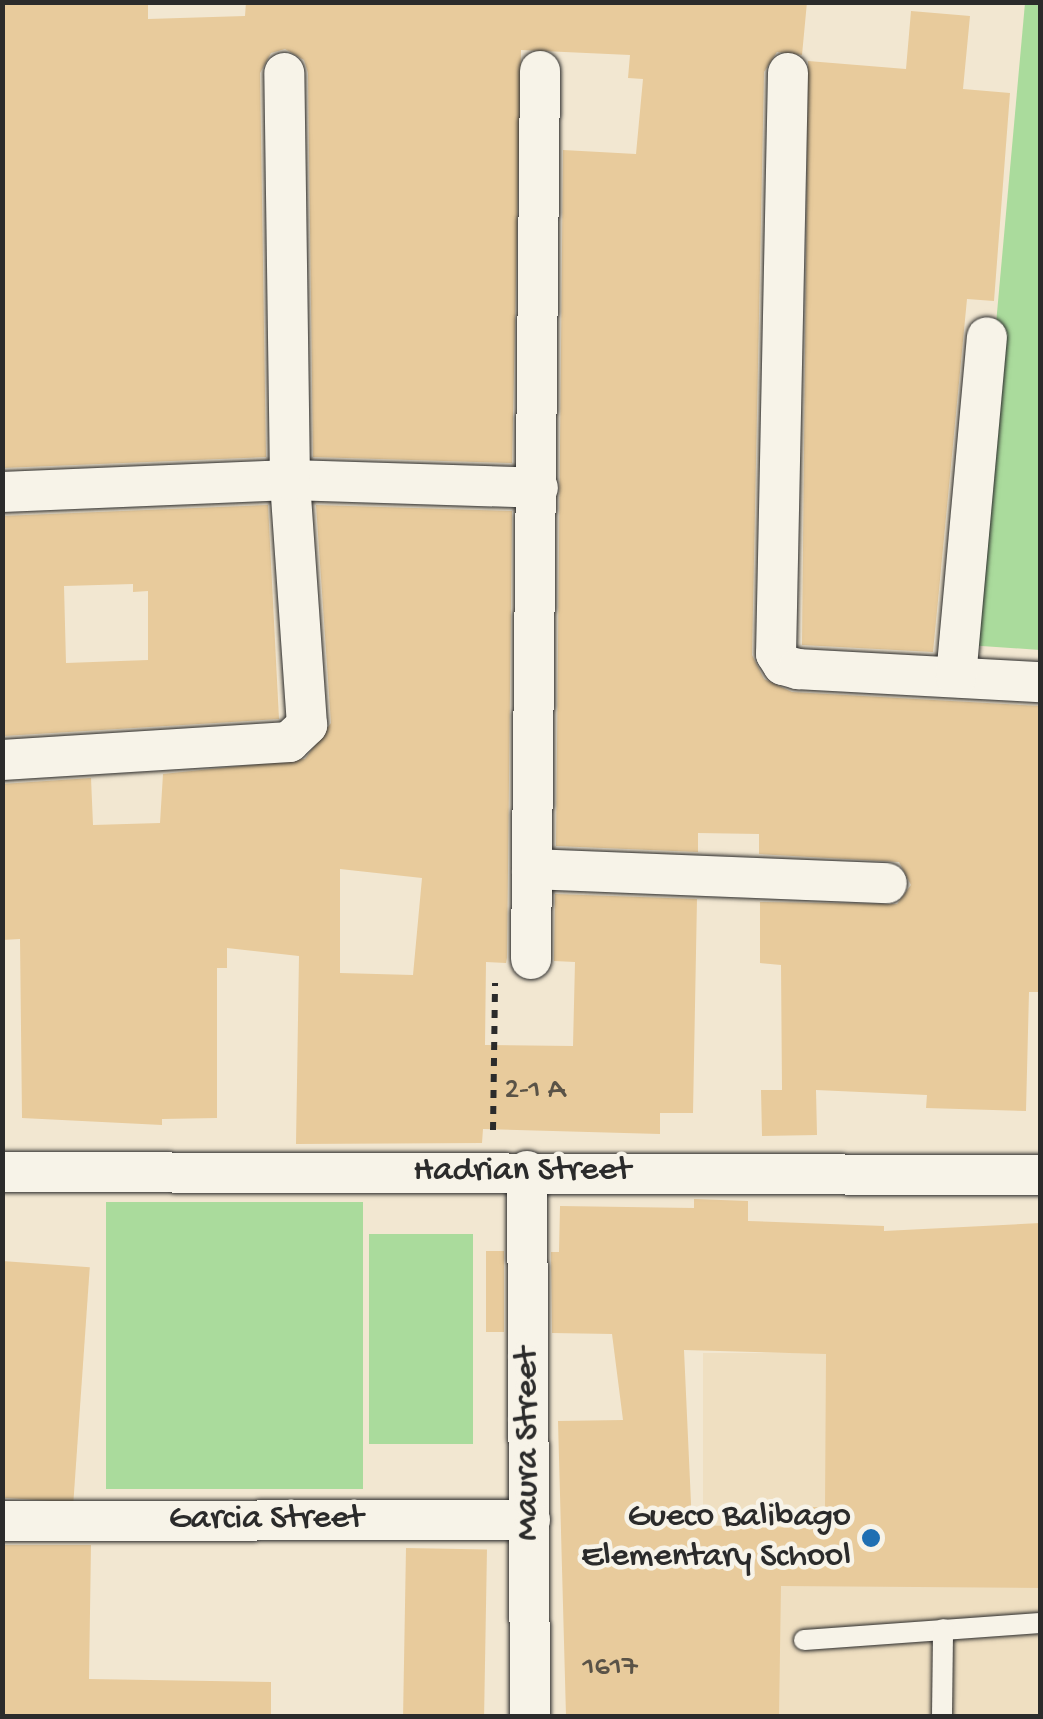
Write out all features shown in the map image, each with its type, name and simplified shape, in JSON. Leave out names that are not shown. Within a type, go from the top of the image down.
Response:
[{"type":"street","points":[[531,959],[540,71]]},
{"type":"street","points":[[2,760],[252,746],[302,736],[307,725],[290,480],[284,73]]},
{"type":"street","points":[[788,73],[776,654],[784,665],[798,669],[1040,682]]},
{"type":"street","points":[[956,677],[987,337]]},
{"type":"street","points":[[2,492],[290,480],[538,488]]},
{"type":"street","points":[[532,869],[887,883]]},
{"type":"street","name":"Hadrian Street","points":[[2,1172],[1040,1175]]},
{"type":"street","name":"Maura Street","points":[[509,1172],[530,1520],[530,1716]]},
{"type":"street","name":"Garcia Street","points":[[2,1520],[530,1520]]},
{"type":"lane","points":[[804,1640],[1040,1623]]},
{"type":"lane","points":[[942,1716],[943,1629]]},
{"type":"path","points":[[509,1172],[495,978],[531,959]]},
{"type":"shaded area","name":"Gueco Balibago Elementary School","points":[[703,1353],[1040,1353],[1040,1716],[703,1716]]},
{"type":"green space","points":[[1025,3],[1040,3],[1040,650],[967,645]]},
{"type":"green space","points":[[106,1202],[363,1202],[363,1489],[106,1489]]},
{"type":"green space","points":[[369,1234],[473,1234],[473,1444],[369,1444]]},
{"type":"building","points":[[2,2],[148,2],[148,19],[245,16],[246,2],[807,2],[802,55],[777,52],[764,72],[752,655],[764,679],[792,692],[1040,706],[1040,992],[1029,992],[1026,1111],[926,1108],[927,1095],[816,1090],[817,1135],[762,1136],[761,1090],[782,1090],[781,965],[760,963],[760,902],[897,904],[911,885],[899,862],[759,854],[759,834],[698,833],[698,852],[556,846],[563,150],[636,154],[643,79],[628,78],[630,55],[521,50],[512,463],[313,457],[308,73],[304,60],[285,49],[271,53],[260,73],[266,457],[2,468]]},
{"type":"building","points":[[911,11],[970,16],[963,89],[1010,93],[994,301],[967,299],[933,652],[802,645],[808,61],[906,69]]},
{"type":"building","points":[[268,505],[279,719],[3,736],[2,516]],"holes":[[[133,584],[133,592],[148,591],[148,660],[66,663],[64,586]]]},
{"type":"building","points":[[316,505],[512,511],[507,958],[506,963],[486,962],[485,1045],[573,1046],[575,962],[554,961],[555,894],[697,899],[693,1113],[660,1113],[660,1134],[483,1129],[482,1143],[296,1144],[299,956],[227,948],[227,968],[217,968],[217,1118],[162,1119],[162,1125],[22,1118],[20,939],[2,940],[2,784],[91,778],[93,825],[160,823],[163,774],[305,759],[331,723]],"holes":[[[340,869],[422,878],[413,975],[340,973]]]},
{"type":"building","points":[[694,1199],[748,1201],[748,1221],[884,1226],[884,1231],[1040,1223],[1040,1588],[781,1586],[779,1716],[566,1716],[558,1421],[623,1420],[612,1334],[552,1333],[551,1252],[559,1252],[560,1206],[694,1208]],"holes":[[[684,1350],[826,1354],[825,1507],[805,1507],[805,1528],[692,1525]]]},
{"type":"building","points":[[486,1251],[504,1251],[504,1332],[486,1332]]},
{"type":"building","points":[[2,1261],[90,1267],[73,1503],[2,1498]]},
{"type":"building","points":[[2,1545],[91,1545],[89,1679],[271,1682],[271,1716],[2,1716]]},
{"type":"building","points":[[406,1548],[487,1549],[484,1716],[403,1716]]},
{"type":"place","name":"Gueco Balibago Elementary School","points":[[871,1538]]}]
